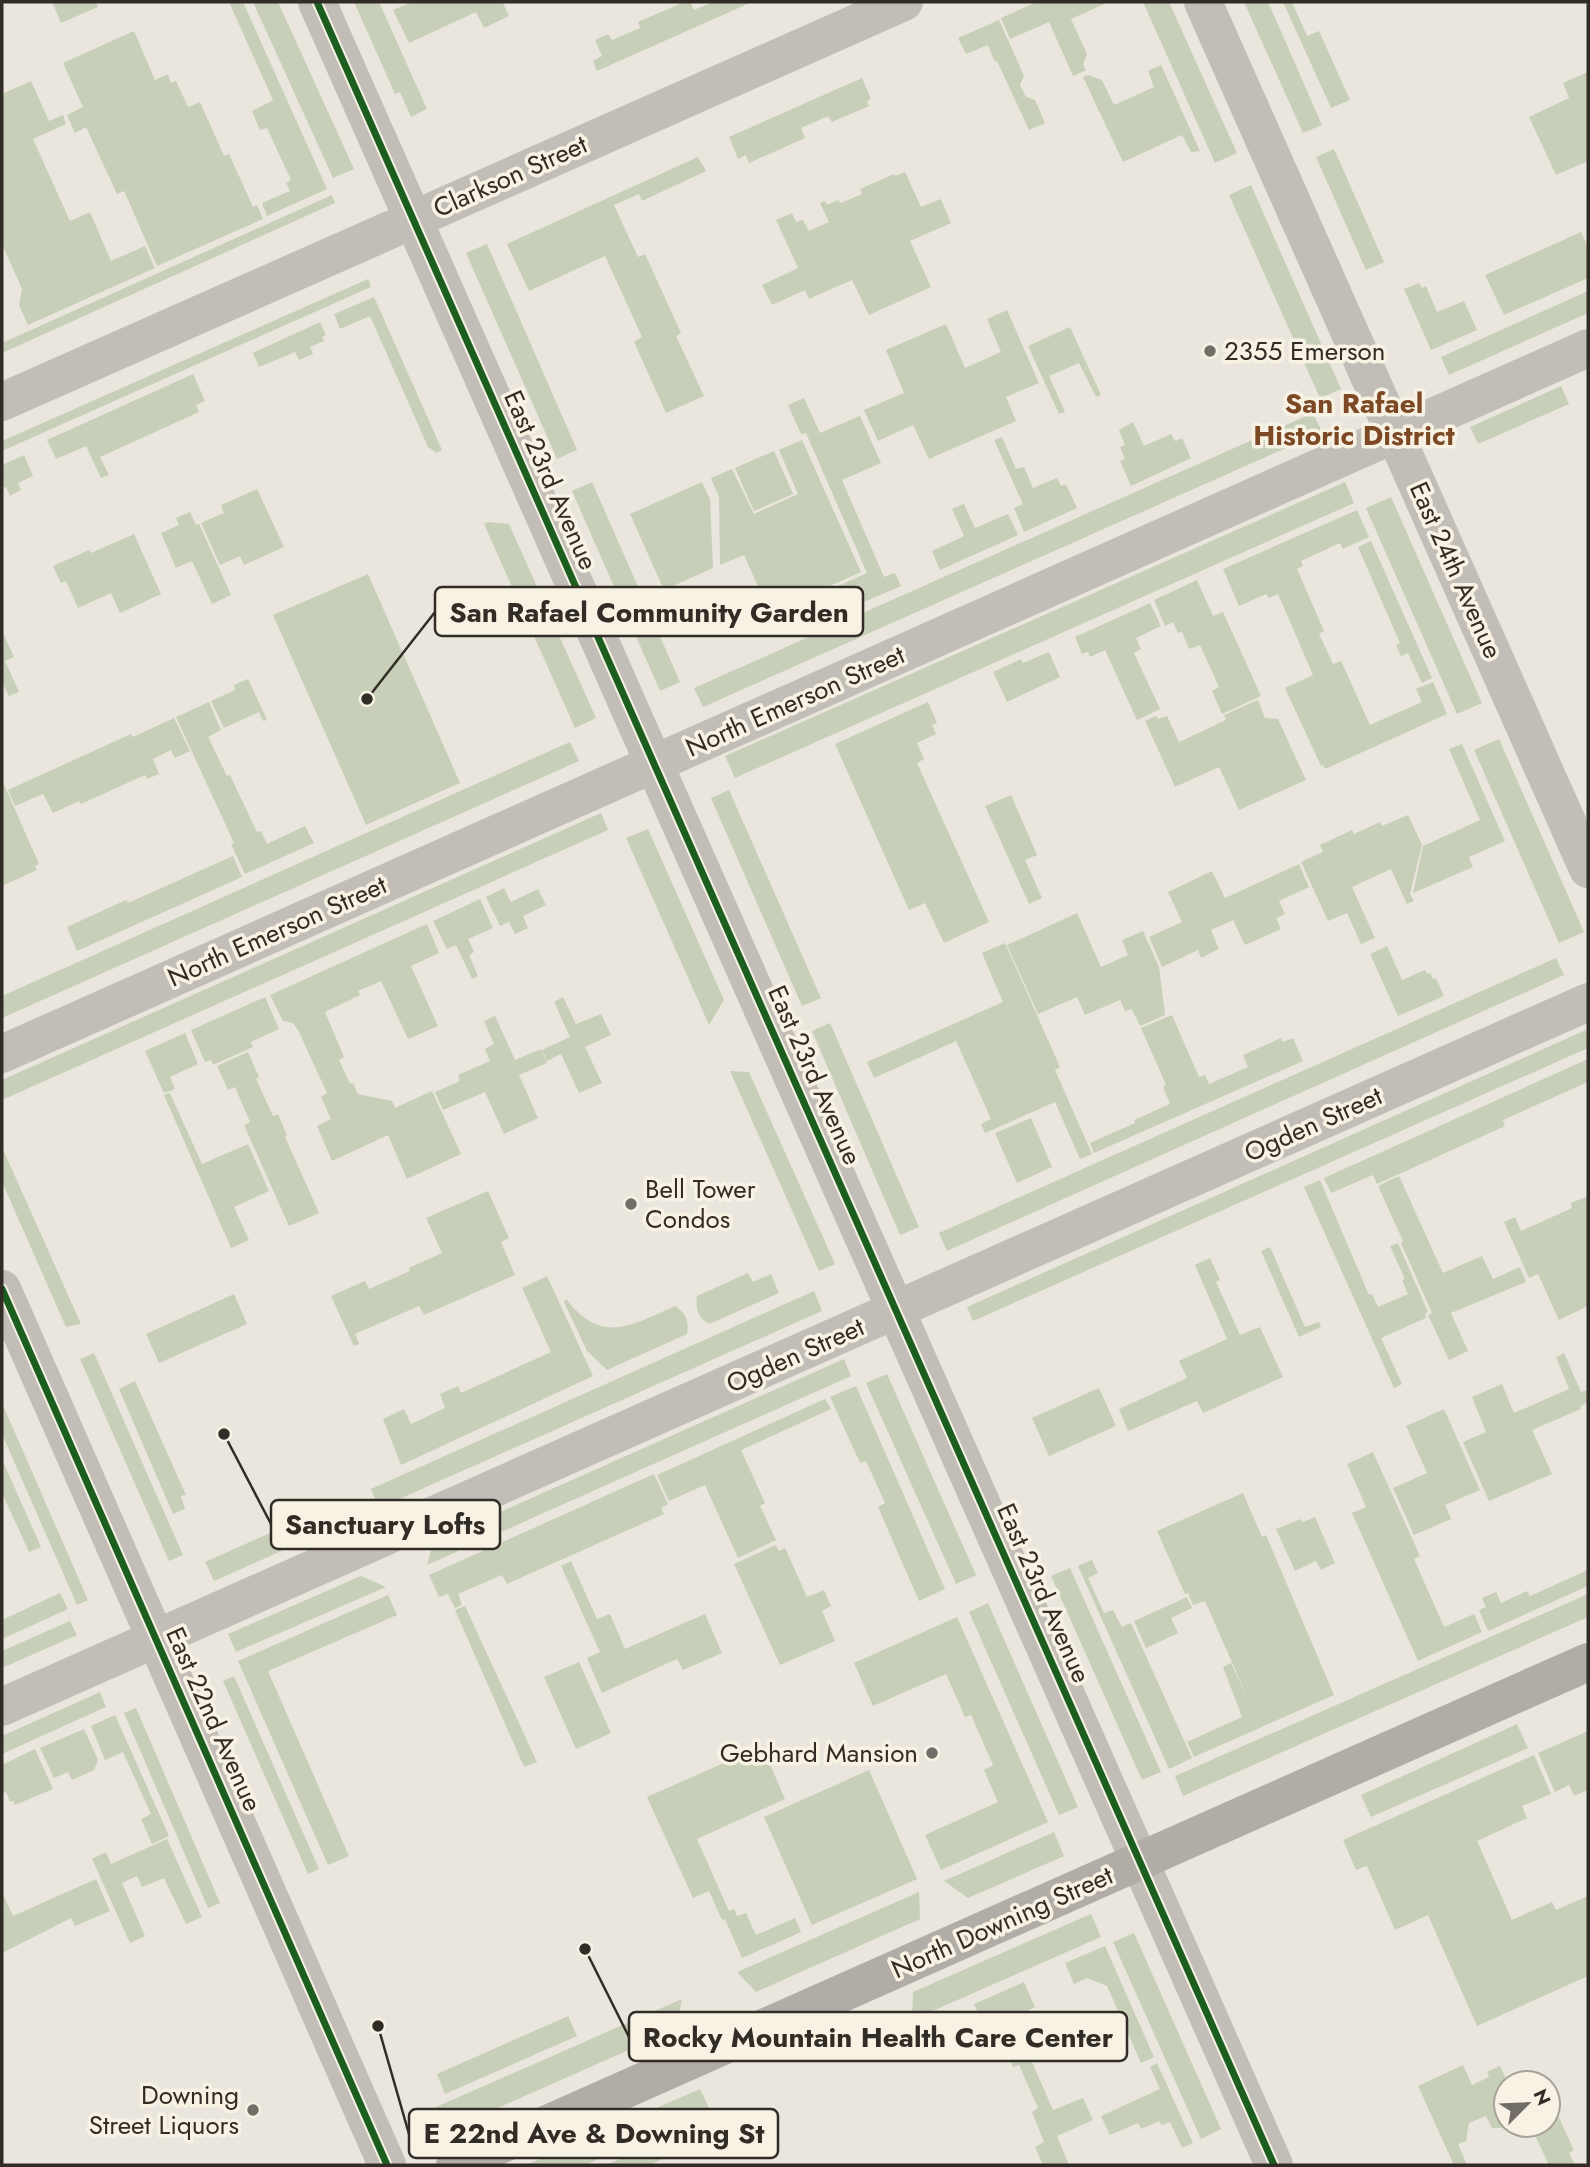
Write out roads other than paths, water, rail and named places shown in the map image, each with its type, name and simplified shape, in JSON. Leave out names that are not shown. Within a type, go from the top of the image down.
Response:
[{"type":"main road","name":"North Downing Street","points":[[455,2165],[1588,1662]]},
{"type":"street","name":"East 23rd Avenue","points":[[317,2],[1274,2165]]},
{"type":"street","name":"Clarkson Street","points":[[2,402],[904,2]]},
{"type":"street","name":"East 24th Avenue","points":[[1203,2],[1588,869]]},
{"type":"street","name":"North Emerson Street","points":[[2,1054],[1588,348]]},
{"type":"street","name":"Ogden Street","points":[[2,1707],[1588,1002]]},
{"type":"street","name":"East 22nd Avenue","points":[[2,1289],[387,2165]]},
{"type":"place","name":"2355 Emerson","points":[[1210,351]]},
{"type":"place","name":"San Rafael Community Garden","points":[[367,699]]},
{"type":"place","name":"Bell Tower Condos","points":[[631,1204]]},
{"type":"place","name":"Sanctuary Lofts","points":[[224,1434]]},
{"type":"place","name":"Gebhard Mansion","points":[[932,1753]]},
{"type":"place","name":"Rocky Mountain Health Care Center","points":[[585,1949]]},
{"type":"place","name":"E 22nd Ave & Downing St","points":[[378,2026]]},
{"type":"place","name":"Downing Street Liquors","points":[[253,2110]]},
{"type":"district","name":"San Rafael Historic District","points":[[1354,419]]}]
